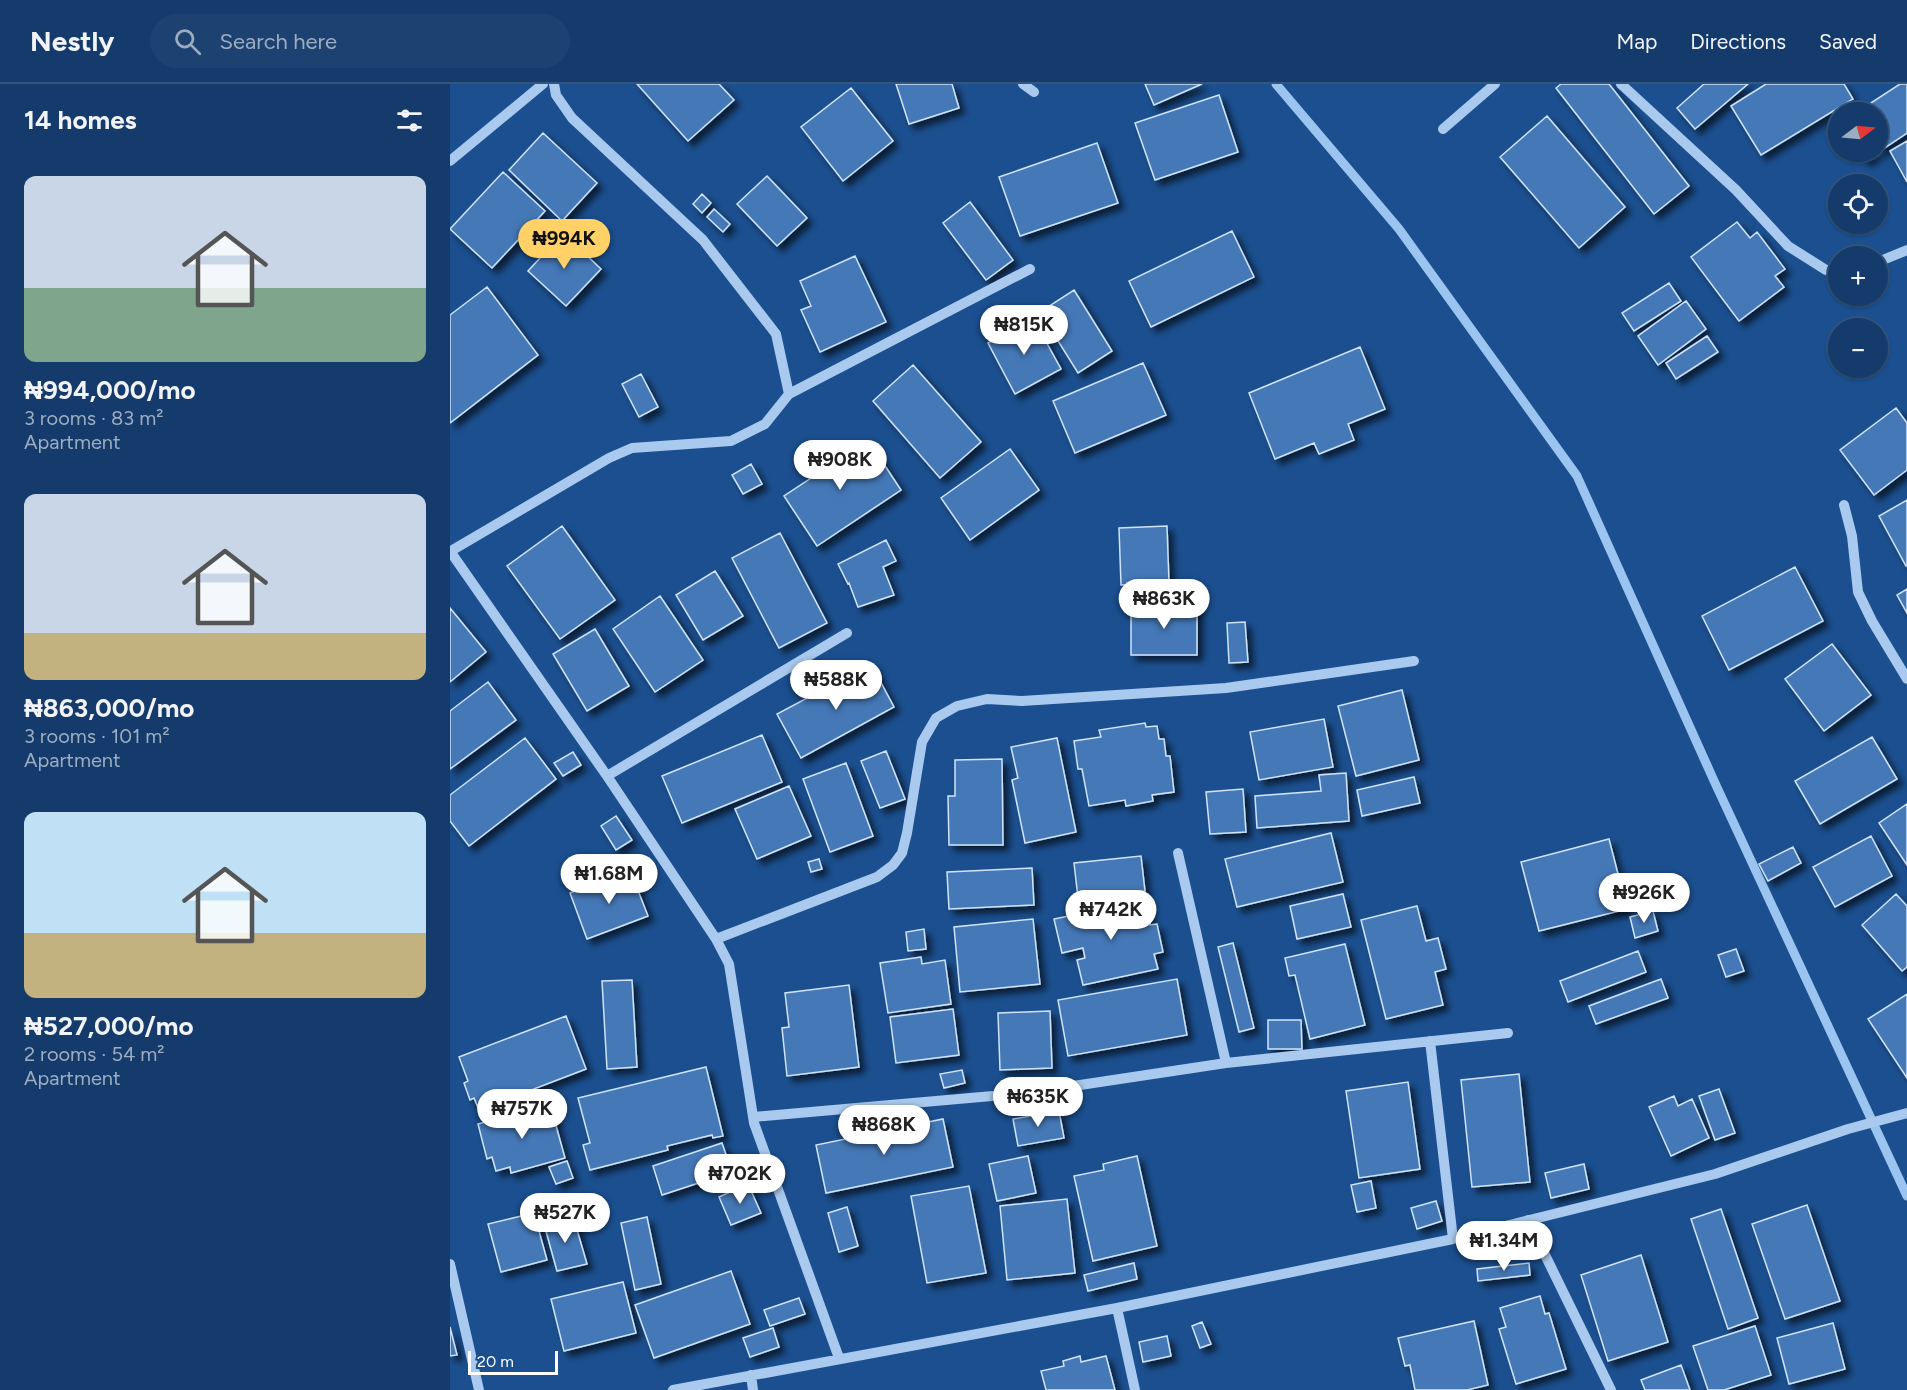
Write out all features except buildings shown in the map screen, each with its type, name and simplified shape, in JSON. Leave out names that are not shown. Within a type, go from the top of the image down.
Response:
[{"type":"street","points":[[450,161],[543,84]]},
{"type":"street","points":[[554,84],[556,95],[572,118],[703,240],[776,334],[789,394]]},
{"type":"street","points":[[1023,84],[1034,92]]},
{"type":"street","points":[[1443,129],[1495,84]]},
{"type":"street","points":[[1621,84],[1736,190],[1788,246],[1828,270]]},
{"type":"street","points":[[1888,258],[1907,250]]},
{"type":"street","points":[[839,1358],[753,1117],[729,964],[716,939],[607,776],[450,551],[609,458],[632,448],[731,441],[765,424],[789,394],[1030,269]]},
{"type":"street","points":[[1844,506],[1852,536],[1858,592],[1872,621],[1907,679]]},
{"type":"street","points":[[607,776],[847,633]]},
{"type":"street","points":[[716,939],[877,877],[893,865],[902,853],[907,833],[922,742],[936,718],[957,706],[987,699],[1022,701],[1226,688],[1414,661]]},
{"type":"street","points":[[1178,853],[1226,1064]]},
{"type":"street","points":[[753,1117],[1027,1093],[1226,1064],[1508,1033]]},
{"type":"street","points":[[1430,1041],[1453,1239]]},
{"type":"street","points":[[673,1390],[1117,1308],[1453,1239],[1715,1174],[1848,1129],[1906,1113]]},
{"type":"street","points":[[1528,1220],[1611,1390]]},
{"type":"street","points":[[450,1264],[479,1390]]},
{"type":"street","points":[[1117,1308],[1135,1390]]},
{"type":"street","points":[[751,1375],[753,1390]]},
{"type":"waterway","points":[[1276,84],[1399,229],[1577,476],[1715,783],[1907,1196]]}]
